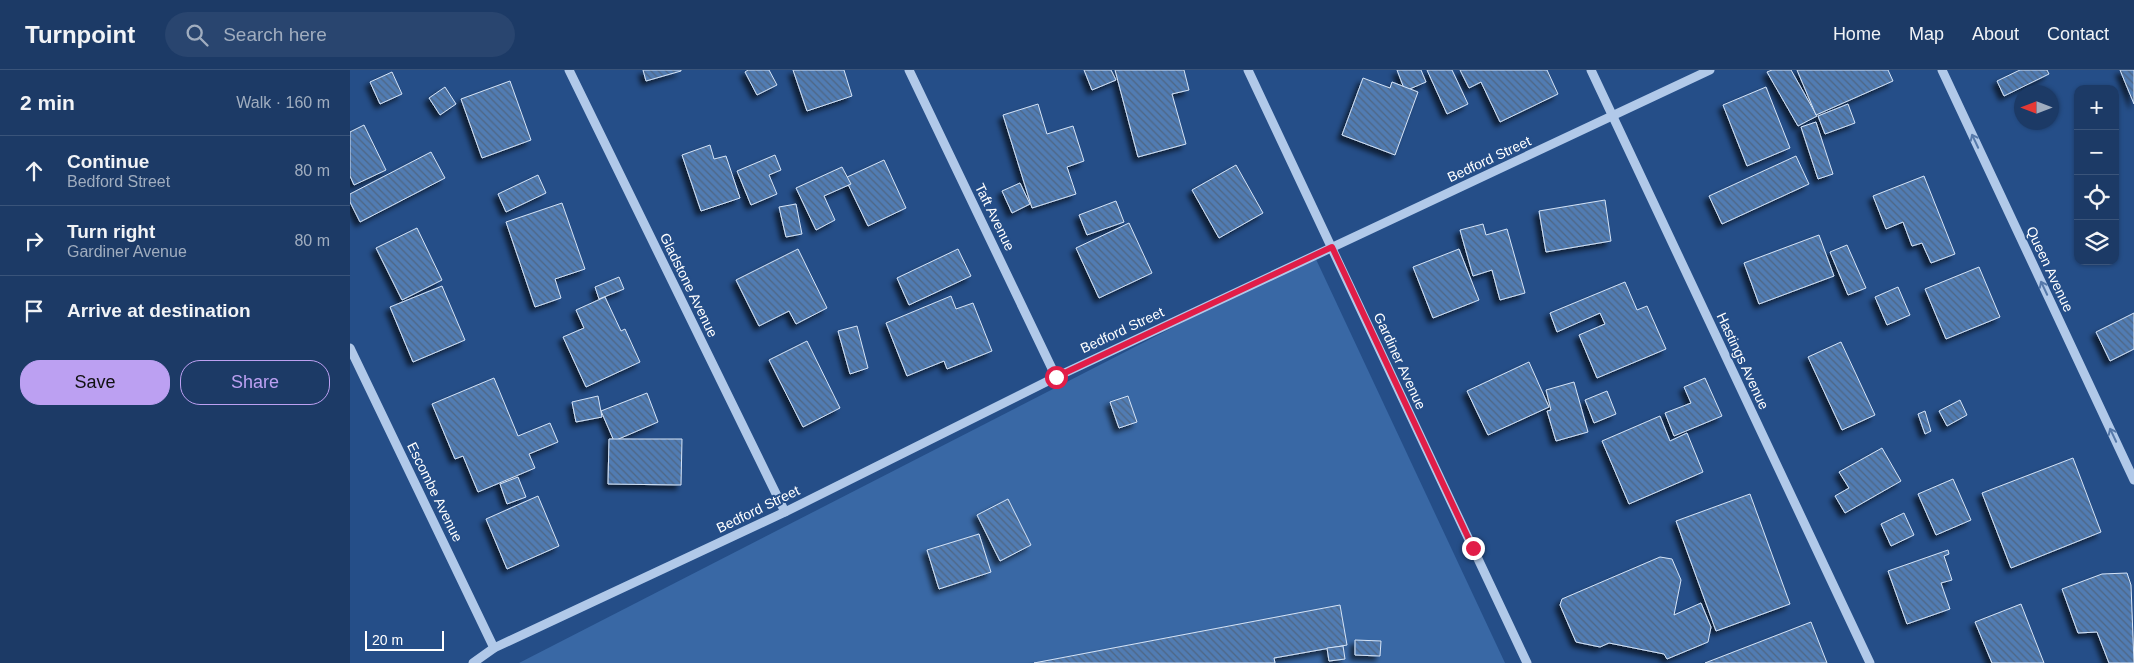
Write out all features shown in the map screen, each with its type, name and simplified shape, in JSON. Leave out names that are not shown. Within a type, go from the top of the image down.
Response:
[{"type":"street","name":"Gladstone Avenue","points":[[569,70],[785,512]]},
{"type":"street","name":"Taft Avenue","points":[[909,70],[1056,377]]},
{"type":"street","name":"Gardiner Avenue","points":[[1248,70],[1527,663]]},
{"type":"street","name":"Hastings Avenue","points":[[1591,70],[1870,663]]},
{"type":"street","name":"Bedford Street","points":[[473,663],[494,648],[785,512],[1056,377],[1710,70]]},
{"type":"street","name":"Queen Avenue","points":[[1942,70],[2134,480]]},
{"type":"street","name":"Escombe Avenue","points":[[350,348],[494,648]]},
{"type":"shaded area","points":[[1314,255],[1505,663],[519,663]]},
{"type":"building","points":[[643,70],[681,70],[681,71],[646,81]]},
{"type":"building","points":[[748,70],[769,70],[777,85],[757,95],[745,72]]},
{"type":"building","points":[[793,70],[844,70],[852,96],[807,111]]},
{"type":"building","points":[[1084,70],[1111,70],[1116,80],[1092,90]]},
{"type":"building","points":[[1115,70],[1184,70],[1189,90],[1172,94],[1186,144],[1138,157]]},
{"type":"building","points":[[1397,70],[1421,70],[1426,82],[1405,91]]},
{"type":"building","points":[[1427,70],[1452,70],[1468,104],[1447,114]]},
{"type":"building","points":[[1460,70],[1547,70],[1558,94],[1500,122],[1481,82],[1469,88]]},
{"type":"building","points":[[1772,70],[1791,70],[1817,116],[1798,126],[1767,72]]},
{"type":"building","points":[[1797,70],[1888,70],[1893,81],[1816,115]]},
{"type":"building","points":[[2020,70],[2047,70],[2049,74],[2026,85],[2014,85],[2014,91],[2004,96],[1997,81]]},
{"type":"building","points":[[2120,70],[2134,70],[2134,104]]},
{"type":"building","points":[[392,72],[402,94],[380,104],[370,82]]},
{"type":"building","points":[[1363,78],[1390,88],[1392,82],[1418,92],[1395,155],[1342,135]]},
{"type":"building","points":[[510,81],[531,140],[482,158],[461,99]]},
{"type":"building","points":[[445,87],[456,104],[440,115],[429,98]]},
{"type":"building","points":[[1766,87],[1790,148],[1747,166],[1723,105]]},
{"type":"building","points":[[1038,104],[1047,134],[1073,126],[1084,161],[1067,167],[1076,194],[1032,208],[1003,115]]},
{"type":"building","points":[[1848,104],[1855,123],[1825,134],[1818,116]]},
{"type":"building","points":[[1816,122],[1833,174],[1818,179],[1801,127]]},
{"type":"building","points":[[364,125],[386,170],[354,185],[350,176],[350,132]]},
{"type":"building","points":[[710,145],[714,159],[726,156],[740,198],[701,211],[682,155]]},
{"type":"building","points":[[431,152],[445,178],[360,222],[350,202],[350,194]]},
{"type":"building","points":[[775,155],[781,170],[769,175],[777,194],[751,205],[737,171]]},
{"type":"building","points":[[1796,156],[1809,184],[1722,224],[1709,196]]},
{"type":"building","points":[[884,160],[906,208],[868,226],[845,178]]},
{"type":"building","points":[[1236,165],[1263,213],[1219,238],[1192,190]]},
{"type":"building","points":[[842,167],[851,184],[824,196],[835,220],[816,230],[796,188]]},
{"type":"building","points":[[538,175],[546,193],[506,212],[498,194]]},
{"type":"building","points":[[1924,176],[1955,254],[1931,263],[1922,243],[1912,246],[1903,222],[1886,229],[1873,196]]},
{"type":"building","points":[[1020,183],[1030,204],[1012,213],[1002,191]]},
{"type":"building","points":[[1605,200],[1611,241],[1546,252],[1539,211]]},
{"type":"building","points":[[1116,201],[1124,222],[1087,235],[1079,215]]},
{"type":"building","points":[[562,203],[585,269],[555,279],[561,298],[535,307],[506,222]]},
{"type":"building","points":[[796,204],[802,234],[786,237],[779,207]]},
{"type":"building","points":[[1129,223],[1152,273],[1099,298],[1076,248]]},
{"type":"building","points":[[1483,224],[1486,235],[1507,229],[1525,293],[1500,300],[1492,270],[1473,276],[1460,230]]},
{"type":"building","points":[[417,228],[442,280],[402,300],[376,248]]},
{"type":"building","points":[[1819,235],[1834,276],[1759,304],[1744,263]]},
{"type":"building","points":[[1847,245],[1866,288],[1848,295],[1830,252]]},
{"type":"building","points":[[798,249],[827,308],[796,324],[789,311],[759,326],[736,280]]},
{"type":"building","points":[[958,249],[971,276],[909,305],[897,278]]},
{"type":"building","points":[[1459,249],[1479,300],[1433,318],[1413,267]]},
{"type":"building","points":[[1979,267],[2000,317],[1946,339],[1925,289]]},
{"type":"building","points":[[619,277],[624,289],[599,299],[595,287]]},
{"type":"building","points":[[1625,282],[1637,310],[1647,306],[1666,349],[1597,378],[1579,335],[1605,324],[1600,313],[1557,332],[1550,313]]},
{"type":"building","points":[[442,286],[465,340],[413,362],[390,307]]},
{"type":"building","points":[[1898,287],[1910,315],[1887,325],[1875,297]]},
{"type":"building","points":[[951,296],[956,309],[973,303],[992,351],[947,369],[944,361],[907,376],[886,323]]},
{"type":"building","points":[[605,297],[621,331],[625,329],[640,362],[586,387],[563,337],[584,328],[576,310]]},
{"type":"building","points":[[2134,313],[2134,349],[2110,361],[2096,332]]},
{"type":"building","points":[[857,326],[868,368],[850,374],[838,331]]},
{"type":"building","points":[[807,341],[840,408],[803,427],[769,360]]},
{"type":"building","points":[[1841,342],[1875,415],[1842,430],[1808,357]]},
{"type":"building","points":[[1529,362],[1549,407],[1488,435],[1467,391]]},
{"type":"building","points":[[494,378],[518,436],[550,423],[558,442],[529,454],[535,468],[478,492],[463,456],[455,459],[432,404]]},
{"type":"building","points":[[1705,378],[1722,416],[1674,436],[1665,413],[1691,403],[1684,387]]},
{"type":"building","points":[[1574,382],[1588,432],[1556,441],[1547,411],[1551,410],[1546,390]]},
{"type":"building","points":[[1607,391],[1616,414],[1594,423],[1585,400]]},
{"type":"building","points":[[647,393],[658,422],[614,441],[601,411]]},
{"type":"building","points":[[598,396],[602,417],[576,422],[572,402]]},
{"type":"building","points":[[1128,396],[1137,422],[1119,428],[1110,402]]},
{"type":"building","points":[[1960,400],[1967,415],[1947,426],[1939,411]]},
{"type":"building","points":[[1925,411],[1931,431],[1925,434],[1918,414]]},
{"type":"building","points":[[1660,416],[1670,441],[1687,433],[1703,472],[1629,504],[1602,441]]},
{"type":"building","points":[[609,439],[682,439],[681,485],[608,484]]},
{"type":"building","points":[[1882,448],[1901,481],[1845,513],[1835,496],[1849,488],[1839,472]]},
{"type":"building","points":[[2073,458],[2101,532],[2011,568],[1982,493]]},
{"type":"building","points":[[518,477],[526,497],[507,504],[500,484]]},
{"type":"building","points":[[1953,479],[1971,520],[1936,535],[1918,494]]},
{"type":"building","points":[[1750,494],[1790,604],[1716,631],[1676,521]]},
{"type":"building","points":[[538,496],[559,546],[507,569],[486,519]]},
{"type":"building","points":[[1008,499],[1031,545],[1000,561],[977,515]]},
{"type":"building","points":[[1904,513],[1914,535],[1891,546],[1881,524]]},
{"type":"building","points":[[979,534],[991,572],[939,589],[927,550]]},
{"type":"building","points":[[1948,550],[1949,554],[1944,556],[1952,580],[1941,583],[1950,609],[1907,624],[1888,571]]},
{"type":"building","points":[[1660,557],[1672,559],[1681,580],[1674,615],[1701,603],[1711,627],[1708,642],[1667,659],[1664,654],[1609,643],[1600,647],[1576,642],[1560,605],[1562,599]]},
{"type":"building","points":[[2127,573],[2131,585],[2134,663],[2109,663],[2097,632],[2078,633],[2062,589],[2102,574]]},
{"type":"building","points":[[2021,604],[2044,663],[1992,663],[1975,622]]},
{"type":"building","points":[[1340,605],[1347,645],[1274,658],[1275,663],[1034,663]]},
{"type":"building","points":[[1811,622],[1827,663],[1705,663]]},
{"type":"building","points":[[1355,640],[1381,641],[1380,656],[1355,655]]},
{"type":"building","points":[[1343,646],[1345,659],[1329,661],[1327,648]]},
{"type":"route","points":[[1056,377],[1332,247],[1473,548]]}]
